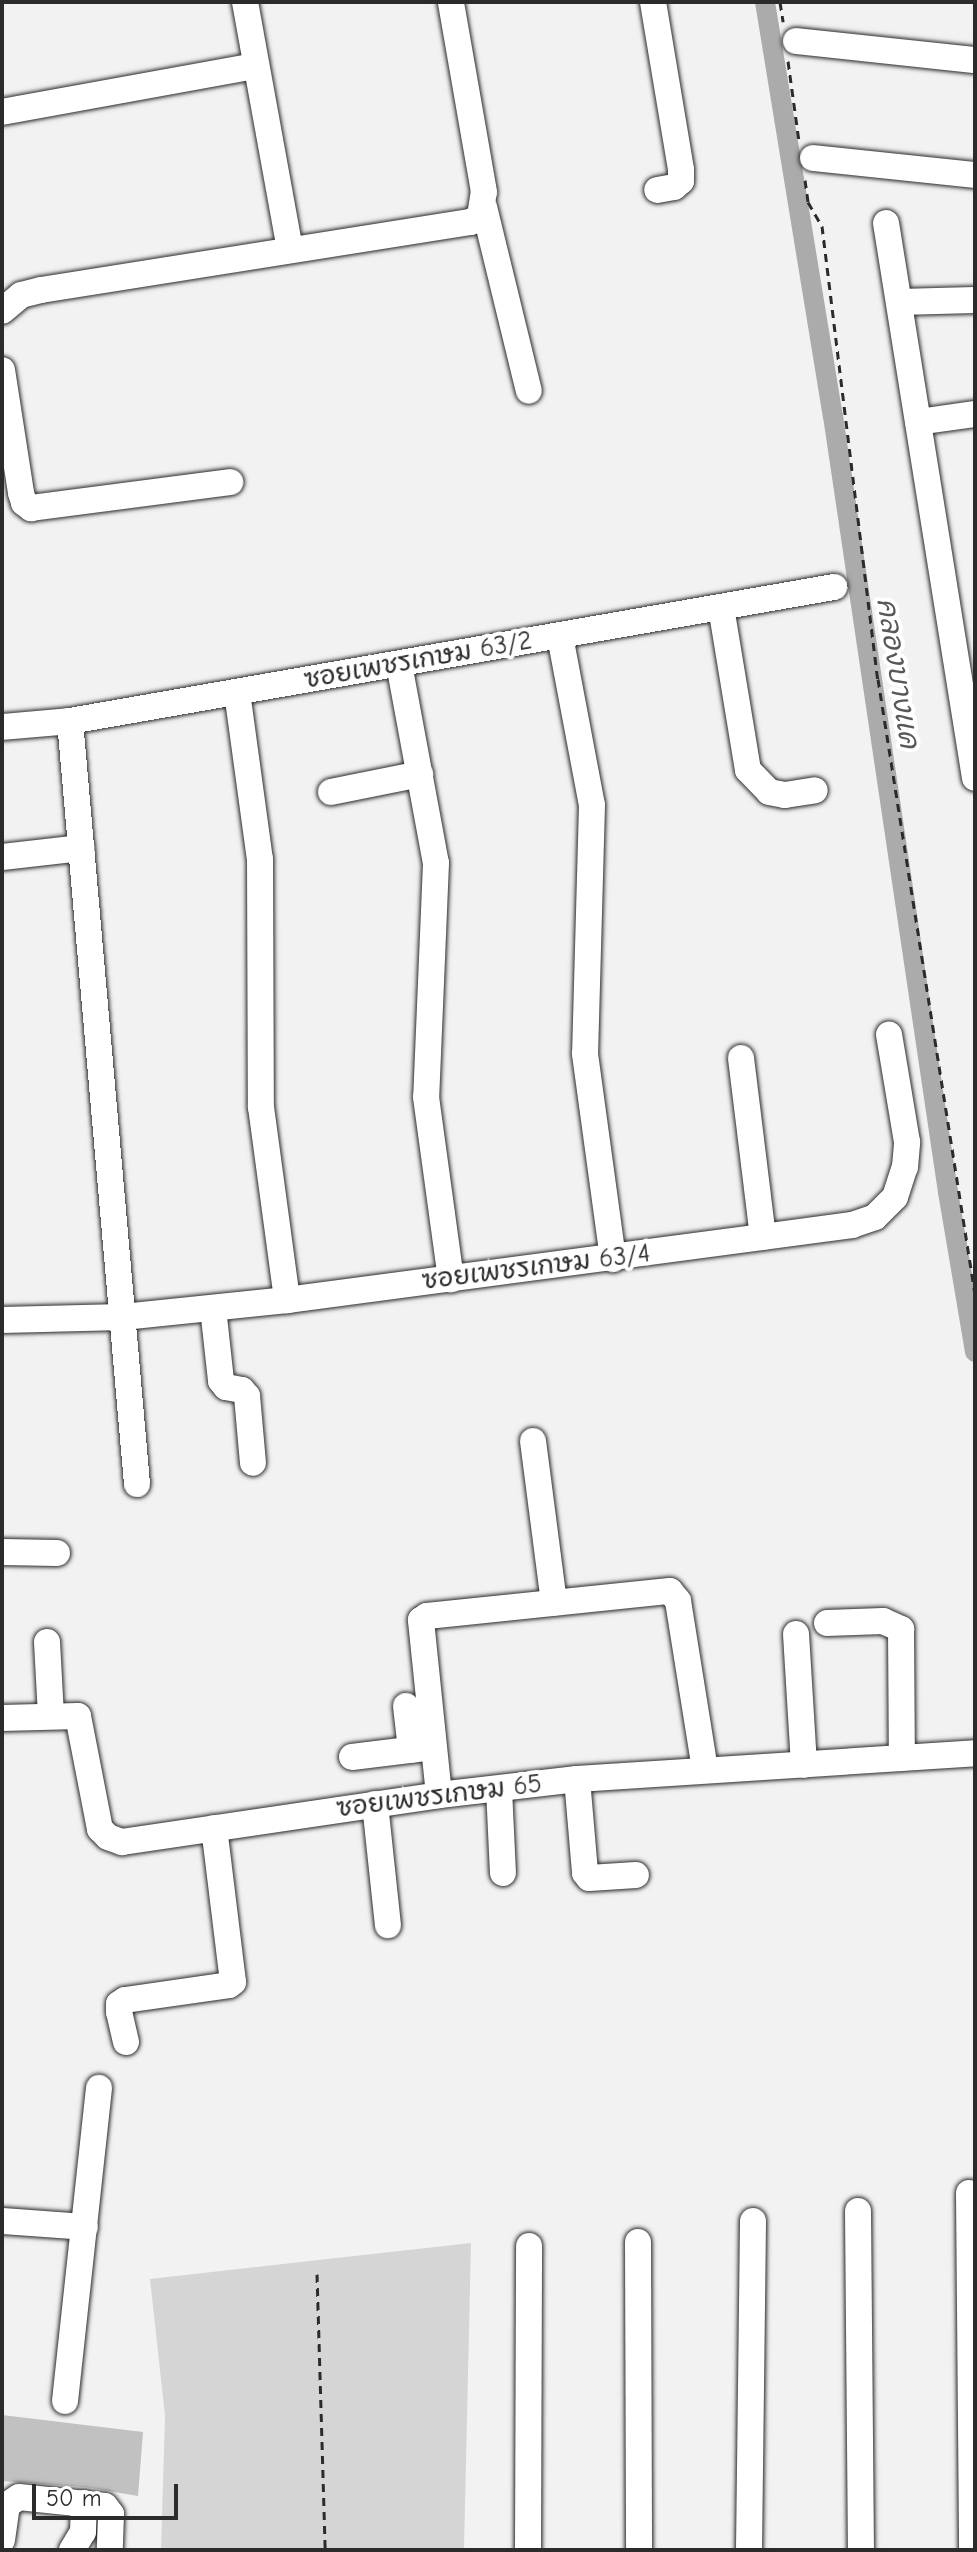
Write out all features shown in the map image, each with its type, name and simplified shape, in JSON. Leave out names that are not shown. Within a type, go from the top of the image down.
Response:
[{"type":"street","points":[[245,2],[290,250]]},
{"type":"street","points":[[451,2],[484,207],[529,391]]},
{"type":"street","points":[[653,2],[681,170],[681,181],[674,187],[657,190]]},
{"type":"street","points":[[789,41],[975,60]]},
{"type":"street","points":[[2,112],[256,66]]},
{"type":"street","points":[[805,157],[975,175]]},
{"type":"street","points":[[2,311],[21,295],[41,290],[471,222],[480,216],[484,207]]},
{"type":"street","points":[[886,223],[975,778]]},
{"type":"street","points":[[899,302],[975,300]]},
{"type":"street","points":[[2,370],[21,493],[24,503],[31,508],[230,482]]},
{"type":"street","points":[[918,422],[975,414]]},
{"type":"street","name":"ซอยเพชรเกษม 63/2","points":[[2,727],[70,721],[834,587]]},
{"type":"street","points":[[721,607],[748,770],[769,792],[785,795],[815,790]]},
{"type":"street","points":[[560,636],[592,805],[585,1054],[613,1259]]},
{"type":"street","points":[[399,664],[436,863],[426,1097],[451,1279]]},
{"type":"street","points":[[237,692],[260,859],[261,1107],[287,1300]]},
{"type":"street","points":[[70,721],[137,1484]]},
{"type":"street","points":[[331,792],[420,774]]},
{"type":"street","points":[[2,857],[81,848]]},
{"type":"street","name":"ซอยเพชรเกษม 63/4","points":[[2,1320],[123,1317],[287,1300],[852,1225],[875,1217],[895,1197],[905,1167],[907,1142],[889,1034]]},
{"type":"street","points":[[741,1058],[763,1237]]},
{"type":"street","points":[[213,1308],[221,1381],[226,1387],[242,1390],[247,1396],[253,1463]]},
{"type":"street","points":[[533,1441],[554,1603]]},
{"type":"street","points":[[2,1552],[57,1553]]},
{"type":"street","points":[[422,1748],[421,1620],[427,1616],[670,1591],[676,1595],[705,1769]]},
{"type":"street","points":[[827,1623],[883,1621],[901,1629],[902,1758]]},
{"type":"street","points":[[796,1634],[804,1765]]},
{"type":"street","points":[[47,1642],[51,1716]]},
{"type":"street","points":[[406,1706],[439,1795]]},
{"type":"street","name":"ซอยเพชรเกษม 65","points":[[2,1718],[74,1715],[81,1720],[100,1829],[108,1837],[122,1842],[439,1795],[577,1779],[975,1753]]},
{"type":"street","points":[[352,1757],[422,1748]]},
{"type":"street","points":[[577,1779],[585,1873],[589,1878],[636,1875]]},
{"type":"street","points":[[499,1789],[503,1873]]},
{"type":"street","points":[[375,1804],[388,1925]]},
{"type":"street","points":[[126,2042],[119,2012],[119,2004],[125,2000],[233,1982],[214,1828]]},
{"type":"street","points":[[65,2401],[99,2088]]},
{"type":"street","points":[[969,2193],[973,2549]]},
{"type":"street","points":[[858,2211],[861,2550]]},
{"type":"street","points":[[2,2221],[85,2227]]},
{"type":"street","points":[[749,2550],[753,2221]]},
{"type":"street","points":[[638,2242],[639,2550]]},
{"type":"street","points":[[528,2550],[529,2246]]},
{"type":"street","points":[[2,2540],[7,2505],[11,2499],[19,2497],[84,2503],[105,2506],[110,2510],[110,2550]]},
{"type":"street","points":[[72,2550],[83,2532],[84,2503]]},
{"type":"path","points":[[780,2],[789,41],[808,202],[822,226],[878,679],[975,1294]]},
{"type":"path","points":[[317,2274],[325,2550]]},
{"type":"shaded area","points":[[471,2243],[464,2550],[161,2550],[165,2416],[150,2279]]},
{"type":"building","points":[[2,2415],[143,2432],[138,2496],[85,2487],[2,2481]]},
{"type":"waterway","name":"คลองบางแค","points":[[765,2],[833,416],[948,1192],[975,1352]]}]
